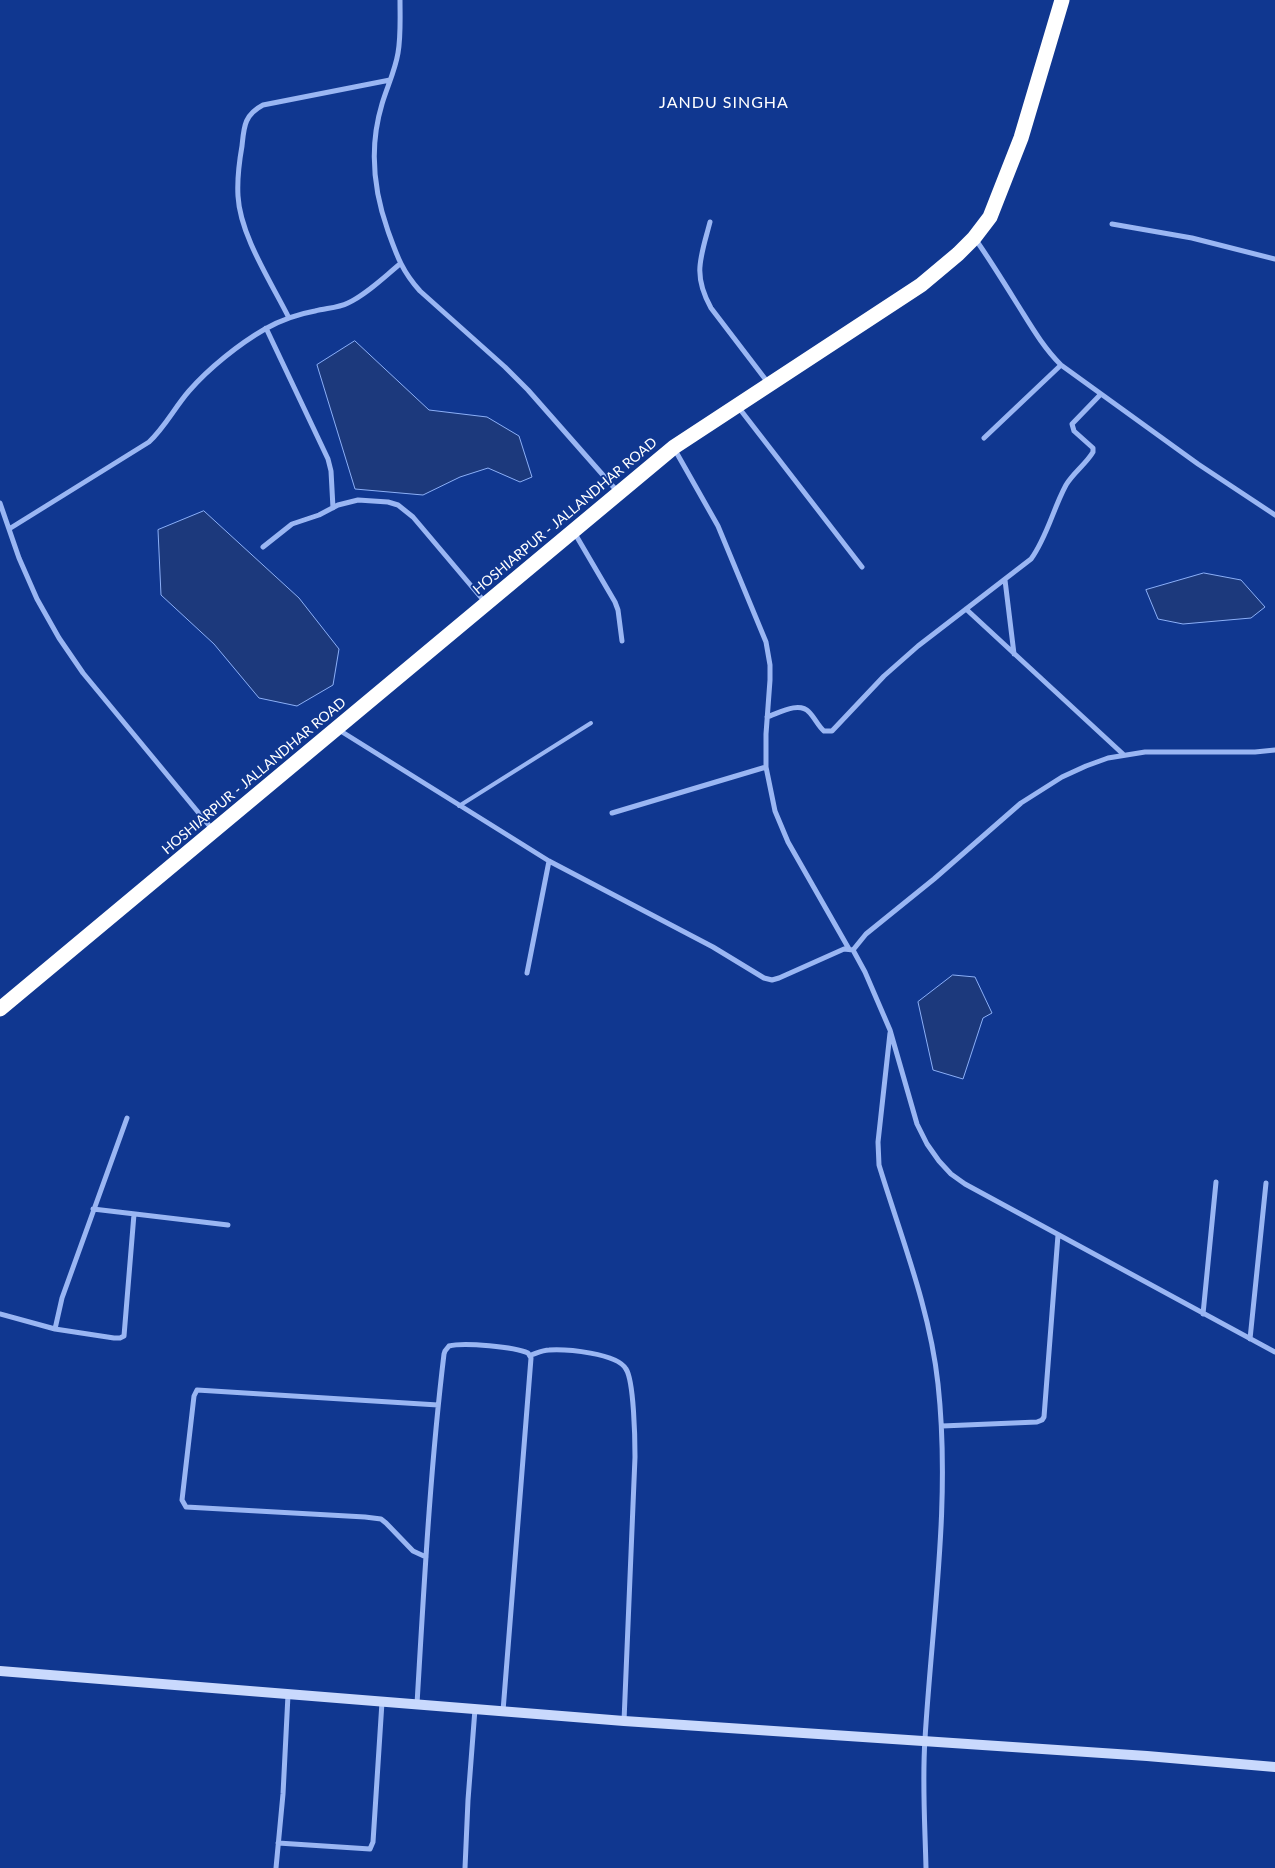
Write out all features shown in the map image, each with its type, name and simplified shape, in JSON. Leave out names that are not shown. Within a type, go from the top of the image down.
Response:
[{"type":"highway","name":"HOSHIARPUR - JALLANDHAR ROAD","points":[[0,1009],[674,447],[921,285],[958,254],[974,238],[990,217],[1021,138],[1062,0]]},
{"type":"street","points":[[400,0],[400,42],[398,55],[378,120],[373,160],[374,178],[386,227],[400,264],[407,277],[420,291],[505,367],[538,400],[619,494]]},
{"type":"street","points":[[290,318],[252,244],[240,214],[238,173],[244,127],[248,116],[263,105],[390,80]]},
{"type":"street","points":[[710,222],[699,273],[704,294],[711,308],[769,384]]},
{"type":"street","points":[[1112,224],[1192,238],[1275,259]]},
{"type":"street","points":[[974,238],[998,272],[1037,337],[1061,365],[1198,464],[1275,515]]},
{"type":"street","points":[[9,529],[149,442],[161,431],[180,401],[210,369],[266,328],[290,318],[317,310],[336,308],[348,303],[400,264]]},
{"type":"street","points":[[266,328],[328,458],[331,471],[333,508]]},
{"type":"street","points":[[984,438],[1061,365]]},
{"type":"street","points":[[767,717],[799,707],[807,710],[824,731],[832,731],[884,676],[931,635],[1030,559],[1038,550],[1068,484],[1091,455],[1093,448],[1074,431],[1072,424],[1100,394]]},
{"type":"street","points":[[737,405],[862,567]]},
{"type":"street","points":[[674,447],[718,526],[766,642],[770,666],[766,767],[775,811],[781,828],[865,972],[890,1030],[918,1124],[927,1144],[951,1174],[965,1184],[1275,1352]]},
{"type":"street","points":[[263,547],[292,524],[348,502],[378,500],[398,505],[413,517],[486,604]]},
{"type":"street","points":[[0,503],[3,520],[9,529],[36,599],[59,638],[83,673],[214,831]]},
{"type":"street","points":[[573,531],[615,602],[618,610],[622,641]]},
{"type":"street","points":[[1005,580],[1014,654]]},
{"type":"street","points":[[966,609],[1124,755]]},
{"type":"street","points":[[336,729],[549,861],[713,947],[764,978],[772,980],[838,952],[851,950],[866,934],[1020,803],[1062,777],[1086,766],[1108,758],[1145,752],[1255,752],[1274,750]]},
{"type":"street","points":[[612,813],[766,767]]},
{"type":"street","points":[[527,973],[549,861]]},
{"type":"street","points":[[890,1030],[878,1142],[879,1165],[924,1312],[938,1382],[942,1426],[943,1468],[939,1557],[925,1741],[926,1868]]},
{"type":"street","points":[[55,1329],[62,1298],[127,1118]]},
{"type":"street","points":[[1203,1314],[1216,1182]]},
{"type":"street","points":[[1250,1339],[1266,1184]]},
{"type":"street","points":[[93,1209],[228,1225]]},
{"type":"street","points":[[0,1314],[55,1329],[114,1338],[124,1336],[134,1214]]},
{"type":"street","points":[[942,1426],[1037,1422],[1044,1417],[1058,1235]]},
{"type":"street","points":[[417,1704],[426,1557],[444,1351],[449,1346],[463,1344],[517,1349],[531,1355],[548,1350],[595,1354],[623,1365],[628,1375],[635,1448],[624,1721]]},
{"type":"street","points":[[503,1711],[531,1355]]},
{"type":"street","points":[[426,1557],[413,1551],[386,1522],[374,1518],[186,1507],[182,1500],[194,1396],[197,1390],[438,1406]]},
{"type":"street","points":[[0,1671],[624,1721],[1275,1766]]},
{"type":"street","points":[[276,1868],[283,1794],[288,1695]]},
{"type":"street","points":[[278,1843],[370,1848],[373,1842],[382,1702]]},
{"type":"street","points":[[465,1868],[475,1709]]},
{"type":"lane","points":[[460,806],[591,723]]},
{"type":"water","points":[[355,341],[429,410],[487,417],[519,436],[532,477],[520,482],[488,468],[460,477],[423,495],[355,489],[317,365]]},
{"type":"water","points":[[204,511],[299,598],[339,649],[333,685],[297,706],[259,698],[214,644],[161,595],[158,530]]},
{"type":"water","points":[[1204,573],[1241,580],[1265,607],[1251,618],[1183,624],[1158,619],[1146,590]]},
{"type":"water","points":[[953,975],[975,977],[992,1013],[983,1018],[963,1079],[933,1070],[918,1002]]},
{"type":"district","name":"JANDU SINGHA","points":[[724,103]]}]
